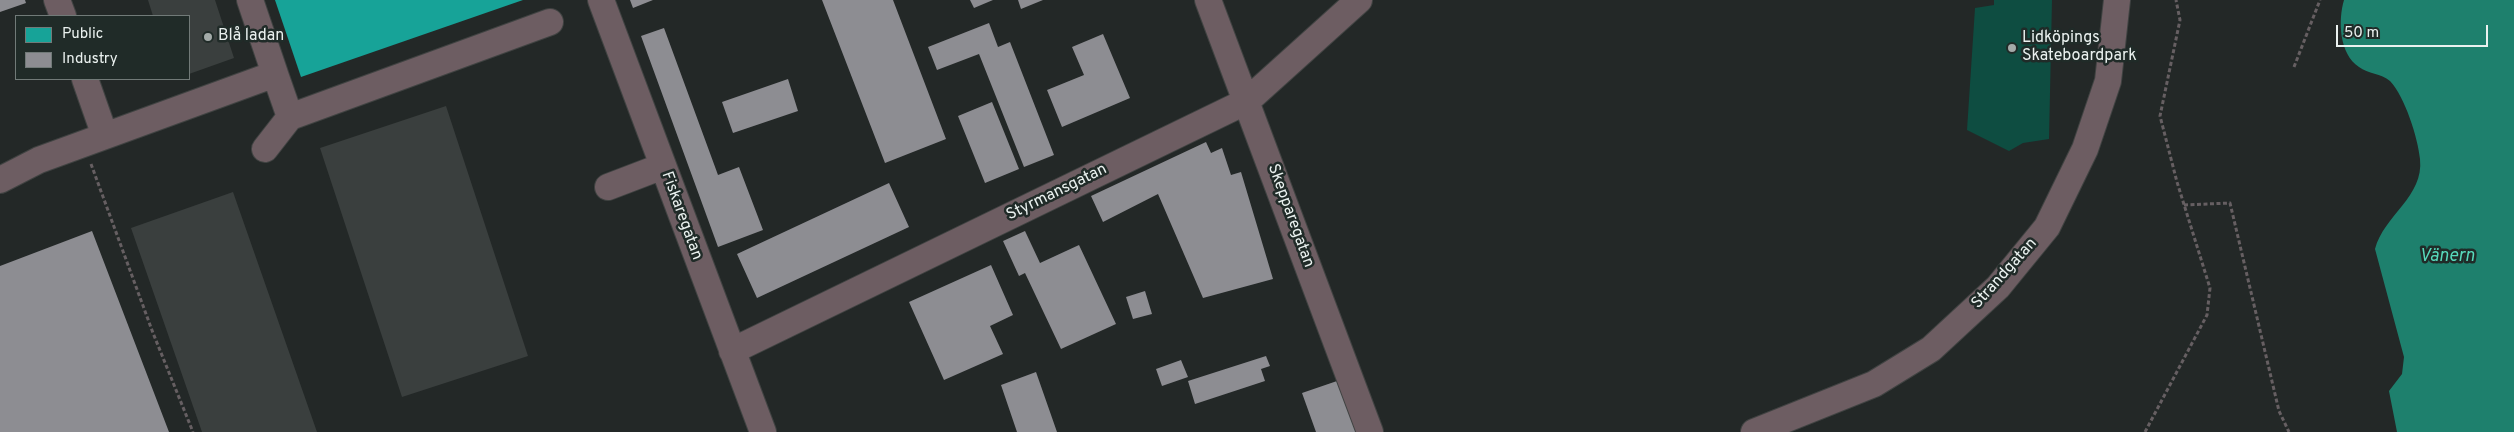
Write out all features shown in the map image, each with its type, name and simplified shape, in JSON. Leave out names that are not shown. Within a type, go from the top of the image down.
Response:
[{"type":"street","points":[[58,0],[63,15]]},
{"type":"street","points":[[250,0],[290,117]]},
{"type":"street","name":"Fiskaregatan","points":[[601,0],[732,352],[764,432]]},
{"type":"street","name":"Skepparegatan","points":[[1208,0],[1248,101],[1370,432]]},
{"type":"street","name":"Styrmansgatan","points":[[732,352],[1248,101],[1360,0]]},
{"type":"street","name":"Strandgatan","points":[[1754,432],[1874,384],[1930,349],[1998,287],[2047,227],[2086,149],[2108,81],[2117,0]]},
{"type":"street","points":[[265,150],[290,117],[550,22]]},
{"type":"street","points":[[0,180],[39,160],[275,74]]},
{"type":"street","points":[[85,80],[95,140]]},
{"type":"street","points":[[608,187],[663,166]]},
{"type":"path","points":[[2145,432],[2207,315],[2210,288],[2184,205],[2160,116],[2180,20],[2176,0]]},
{"type":"path","points":[[2294,68],[2320,0]]},
{"type":"path","points":[[95,140],[153,333],[192,432]]},
{"type":"path","points":[[2184,205],[2230,203],[2279,411],[2289,432]]},
{"type":"shaded area","name":"Lidköpings Skateboardpark","points":[[1994,0],[2052,0],[2049,139],[2023,143],[2009,151],[1967,130],[1975,8],[1994,5]]},
{"type":"water","name":"Vänern","points":[[2344,0],[2514,0],[2514,432],[2397,432],[2389,391],[2402,374],[2404,357],[2375,249],[2386,226],[2410,195],[2416,184],[2420,172],[2420,159],[2417,140],[2410,118],[2396,88],[2386,78],[2359,67],[2347,54],[2341,27]]},
{"type":"building: Public","points":[[275,0],[523,0],[301,77]]},
{"type":"building: Industry","points":[[0,0],[25,0],[26,3],[0,12]]},
{"type":"building: Industry","points":[[630,0],[653,0],[633,8]]},
{"type":"building: Industry","points":[[822,0],[893,0],[946,139],[885,163]]},
{"type":"building: Industry","points":[[970,0],[993,0],[974,8]]},
{"type":"building: Industry","points":[[1018,0],[1043,0],[1021,9]]},
{"type":"building: Industry","points":[[989,23],[998,47],[1010,42],[1054,155],[1024,167],[979,54],[937,70],[928,47]]},
{"type":"building: Industry","points":[[664,28],[718,175],[739,167],[763,230],[718,247],[641,36]]},
{"type":"building: Industry","points":[[1103,34],[1130,98],[1062,127],[1047,90],[1084,75],[1072,47]]},
{"type":"building: Industry","points":[[788,79],[798,111],[733,133],[722,102]]},
{"type":"building: Industry","points":[[992,102],[1019,169],[985,183],[958,116]]},
{"type":"building: Industry","points":[[1206,142],[1211,153],[1222,148],[1231,175],[1241,172],[1273,279],[1203,298],[1158,194],[1103,222],[1091,196]]},
{"type":"building: Industry","points":[[889,183],[909,227],[757,298],[737,254]]},
{"type":"building: Industry","points":[[92,231],[169,432],[0,432],[0,266]]},
{"type":"building: Industry","points":[[1025,231],[1040,263],[1079,245],[1116,324],[1061,349],[1025,273],[1019,276],[1003,241]]},
{"type":"building: Industry","points":[[991,265],[1013,315],[990,326],[1003,354],[944,380],[909,302]]},
{"type":"building: Industry","points":[[1145,291],[1152,314],[1133,319],[1126,297]]},
{"type":"building: Industry","points":[[1266,356],[1270,366],[1261,369],[1265,381],[1195,404],[1188,381]]},
{"type":"building: Industry","points":[[1181,360],[1188,377],[1162,386],[1156,369]]},
{"type":"building: Industry","points":[[1036,372],[1057,432],[1017,432],[1001,385]]},
{"type":"building: Industry","points":[[1337,381],[1357,432],[1316,432],[1302,393]]},
{"type":"building: Other","name":"Blå ladan","points":[[148,0],[215,0],[234,58],[190,74],[190,15],[153,15]]},
{"type":"building: Other","points":[[446,106],[528,356],[402,397],[320,148]]},
{"type":"building: Other","points":[[233,192],[317,432],[202,432],[131,228]]},
{"type":"place","name":"Blå ladan","points":[[208,37]]},
{"type":"place","name":"Lidköpings Skateboardpark","points":[[2012,48]]}]
